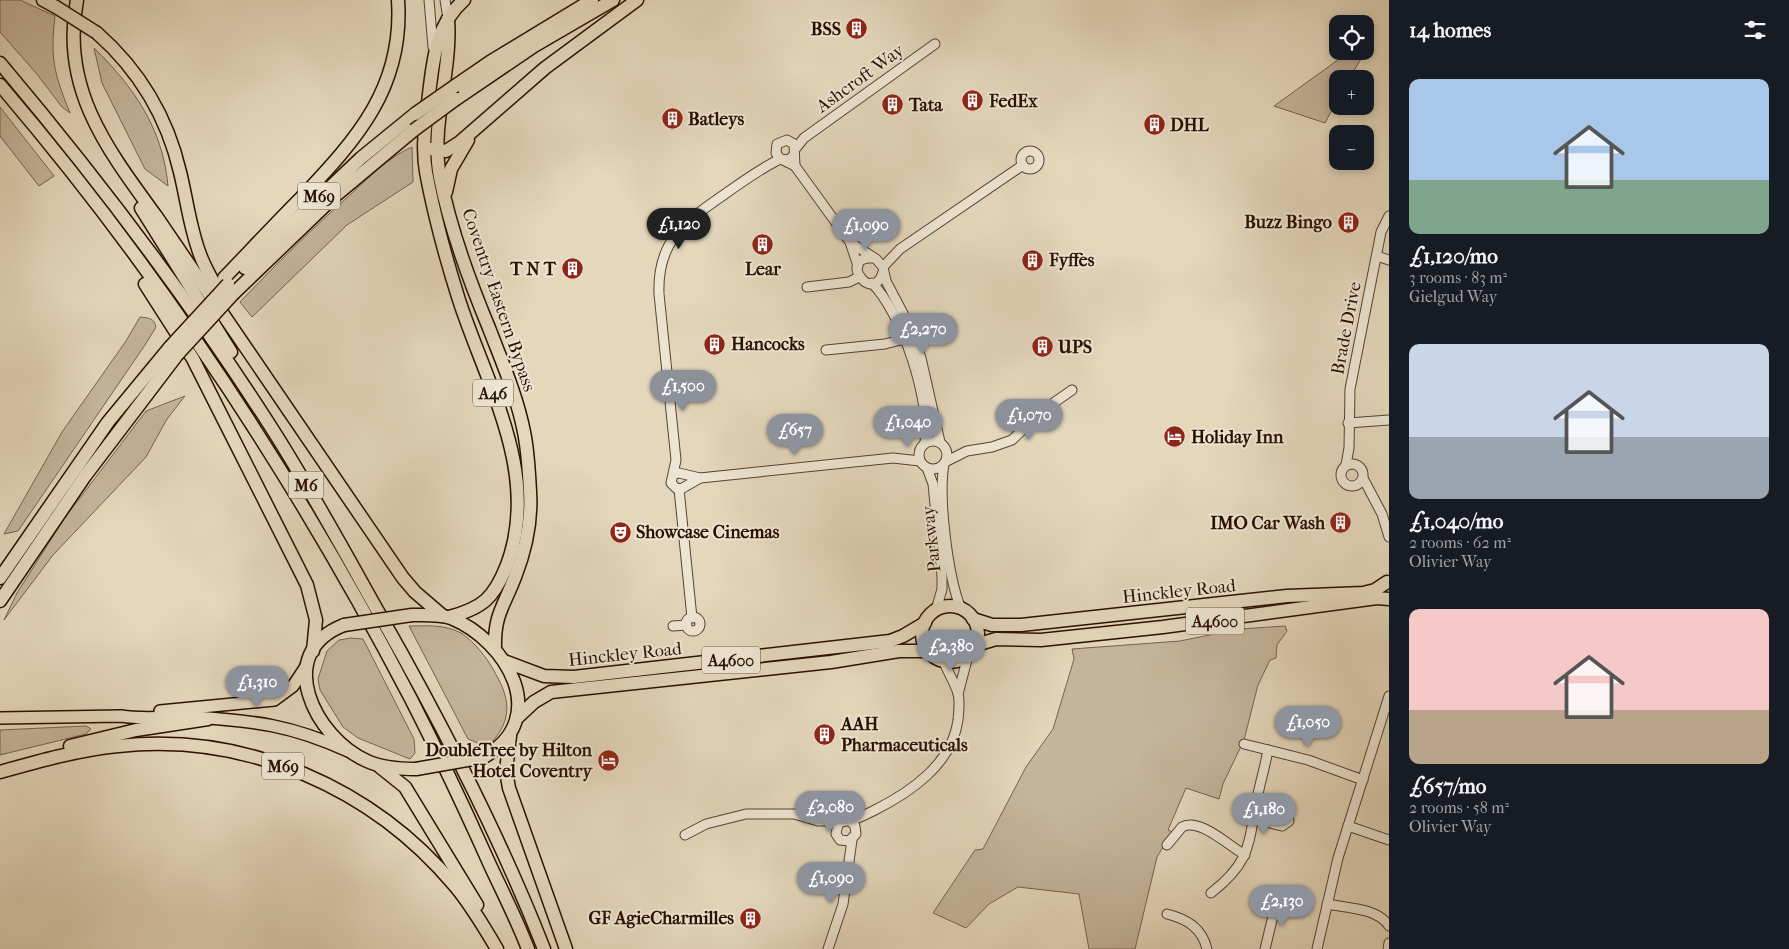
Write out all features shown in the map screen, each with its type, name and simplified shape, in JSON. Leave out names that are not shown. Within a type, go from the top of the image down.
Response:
[{"type":"highway","points":[[43,0],[97,33],[130,65],[155,102],[176,154],[190,221],[201,256],[228,307],[303,431]]},
{"type":"highway","points":[[77,0],[74,35],[80,86],[91,118],[118,164],[134,198],[229,349],[270,425]]},
{"type":"highway","points":[[229,285],[352,141],[379,100],[394,60],[398,41],[398,0]]},
{"type":"highway","name":"A46","points":[[433,54],[448,18],[464,0]]},
{"type":"highway","name":"M69","points":[[0,578],[108,422],[173,351],[229,285],[414,130],[490,62],[592,0]]},
{"type":"highway","name":"M69","points":[[0,601],[85,476],[173,351],[208,305],[345,172],[415,114],[613,0]]},
{"type":"highway","name":"A46","points":[[438,152],[452,148],[545,68],[637,0]]},
{"type":"highway","name":"Coventry Eastern Bypass","points":[[448,18],[449,47],[438,152],[440,177],[475,294],[512,387],[524,432],[528,463],[531,516],[528,536],[514,578],[495,623],[495,648]]},
{"type":"highway","name":"Coventry Eastern Bypass","points":[[433,54],[424,142],[426,173],[450,270],[511,448],[518,480],[519,512],[515,544],[504,571],[486,602],[477,609],[446,617]]},
{"type":"highway","name":"M6","points":[[0,63],[53,126],[142,241],[270,425],[320,507],[405,658],[472,787],[544,949]]},
{"type":"highway","name":"M6","points":[[0,85],[108,219],[204,354],[308,516],[368,618],[430,735],[528,949]]},
{"type":"highway","name":"A46","points":[[447,204],[446,185],[450,169],[474,131]]},
{"type":"highway","points":[[42,136],[170,320],[215,398],[307,585],[316,620],[313,651],[307,666],[307,689],[314,711],[331,736],[355,755],[376,764],[399,769],[416,769],[484,757],[497,750],[510,736]]},
{"type":"highway","points":[[424,142],[438,152]]},
{"type":"highway","points":[[118,164],[156,216],[403,578],[415,592],[446,617],[482,636],[495,648],[504,661],[517,692],[518,717],[510,736],[506,771],[509,788],[566,949]]},
{"type":"highway","name":"A4600","points":[[1388,582],[1384,593],[1389,600]]},
{"type":"highway","name":"Hinckley Road","points":[[973,619],[995,625],[1021,625],[1287,596],[1363,593],[1375,590],[1388,582]]},
{"type":"highway","name":"Hinckley Road","points":[[976,645],[996,639],[1041,640],[1118,632],[1377,598],[1389,600]]},
{"type":"highway","points":[[946,606],[961,609],[973,619],[978,635],[976,645],[968,656],[954,662],[944,662],[935,658],[927,651],[922,639],[925,623],[936,610],[946,606]]},
{"type":"highway","points":[[313,651],[327,635],[344,626],[412,615],[446,617]]},
{"type":"highway","name":"Hinckley Road","points":[[504,661],[544,676],[574,678],[880,642],[903,636],[925,623]]},
{"type":"highway","name":"Hinckley Road","points":[[518,717],[543,695],[558,691],[831,662],[905,651],[927,651]]},
{"type":"highway","points":[[0,765],[42,752],[136,730],[208,719]]},
{"type":"highway","name":"M69","points":[[0,772],[97,749],[167,744],[233,752],[304,773],[356,800],[412,842],[455,887],[497,949]]},
{"type":"highway","points":[[376,764],[405,787],[465,883],[501,949]]},
{"type":"main road","points":[[121,716],[136,712],[274,700],[293,686],[307,666]]},
{"type":"main road","points":[[0,718],[194,717],[270,724],[309,735],[355,755]]},
{"type":"street","points":[[429,0],[433,20],[433,54]]},
{"type":"street","points":[[444,0],[448,18]]},
{"type":"street","name":"Ashcroft Way","points":[[794,148],[787,140],[780,142],[776,148],[780,157],[794,148],[804,138],[935,44]]},
{"type":"street","points":[[794,148],[795,166]]},
{"type":"street","points":[[673,626],[689,621],[681,480],[676,460],[659,294],[662,260],[670,241],[691,218],[780,157],[795,166],[850,242],[858,266],[859,277],[865,282],[872,283],[879,280],[883,269],[900,249]]},
{"type":"street","points":[[858,266],[864,259],[874,258],[900,249],[1023,165]]},
{"type":"street","name":"Brade Drive","points":[[1349,464],[1348,423],[1350,389],[1381,232],[1389,216]]},
{"type":"street","points":[[850,242],[874,258],[883,269],[921,358],[943,444]]},
{"type":"street","points":[[1377,256],[1389,260]]},
{"type":"street","points":[[808,287],[849,282],[859,277]]},
{"type":"street","points":[[872,283],[885,298],[904,339],[922,395],[927,433],[922,446]]},
{"type":"street","points":[[826,350],[885,344],[904,339]]},
{"type":"street","points":[[893,458],[923,464],[935,469],[967,451],[992,447],[1012,440],[1042,411],[1072,390]]},
{"type":"street","points":[[1348,423],[1389,420]]},
{"type":"street","points":[[681,480],[893,458],[922,446],[943,444],[967,451]]},
{"type":"street","name":"Parkway","points":[[943,444],[945,462],[942,484],[949,559],[953,586],[961,609]]},
{"type":"street","name":"Parkway","points":[[922,446],[923,464],[932,484],[942,576],[942,589],[936,610]]},
{"type":"street","points":[[1361,481],[1350,486],[1342,480],[1341,471],[1349,464],[1361,468],[1361,481],[1382,514],[1389,537]]},
{"type":"street","points":[[847,863],[836,827],[846,821],[875,810],[920,781],[940,763],[948,750],[956,730],[959,709],[958,694],[968,656]]},
{"type":"street","points":[[944,662],[958,694]]},
{"type":"street","points":[[1317,949],[1338,858],[1363,780],[1386,721],[1389,696]]},
{"type":"street","points":[[1244,744],[1308,760],[1363,780]]},
{"type":"street","points":[[1211,893],[1236,870],[1250,845],[1268,750]]},
{"type":"street","points":[[828,949],[843,904],[847,863],[852,840],[856,831],[875,810]]},
{"type":"street","points":[[685,835],[706,824],[746,814],[794,814],[818,821],[846,821],[856,831]]},
{"type":"street","points":[[1254,819],[1285,826]]},
{"type":"street","points":[[818,821],[838,837],[852,840]]},
{"type":"street","points":[[1167,845],[1182,827],[1195,825],[1208,830],[1245,855]]},
{"type":"street","points":[[1348,826],[1389,840]]},
{"type":"street","points":[[1265,949],[1272,916],[1282,900]]},
{"type":"street","points":[[1327,904],[1380,916],[1389,926]]},
{"type":"street","points":[[1167,914],[1191,923],[1203,937],[1207,949]]},
{"type":"street","points":[[1388,949],[1389,943]]},
{"type":"shaded area","points":[[0,0],[20,0],[55,16],[53,55],[60,87],[70,113],[62,107],[36,73],[0,32]]},
{"type":"shaded area","points":[[94,48],[122,78],[144,110],[160,146],[168,186],[145,169],[102,83]]},
{"type":"shaded area","points":[[1338,60],[1360,60],[1354,70],[1329,70],[1329,115],[1325,123],[1274,106]]},
{"type":"shaded area","points":[[0,107],[54,176],[39,186],[0,136]]},
{"type":"shaded area","points":[[412,147],[413,182],[347,225],[252,317],[240,302],[294,247],[372,174],[395,156]]},
{"type":"shaded area","points":[[140,317],[151,319],[156,327],[145,345],[18,531],[4,534],[62,432],[126,341]]},
{"type":"shaded area","points":[[185,396],[167,419],[146,457],[53,555],[4,620],[17,593],[64,519],[146,411]]},
{"type":"shaded area","points":[[409,626],[435,626],[455,630],[469,639],[487,660],[501,684],[507,704],[504,723],[491,743],[480,744],[468,739]]},
{"type":"shaded area","points":[[1285,626],[1287,631],[1277,645],[1276,658],[1270,660],[1258,685],[1244,740],[1223,784],[1219,799],[1186,788],[1168,830],[1172,832],[1157,857],[1135,949],[1089,949],[1079,894],[1018,887],[989,904],[966,928],[933,913],[975,850],[983,849],[1026,767],[1053,729],[1074,659],[1072,649],[1180,641],[1240,629]]},
{"type":"shaded area","points":[[363,639],[414,739],[415,753],[410,759],[358,738],[343,727],[320,690],[318,679],[327,651],[339,640]]},
{"type":"shaded area","points":[[86,726],[91,729],[86,734],[0,755],[0,730]]},
{"type":"place","name":"BSS","points":[[857,29]]},
{"type":"place","name":"FedEx","points":[[973,101]]},
{"type":"place","name":"Tata","points":[[893,105]]},
{"type":"place","name":"Batleys","points":[[672,119]]},
{"type":"place","name":"DHL","points":[[1154,125]]},
{"type":"place","name":"Buzz Bingo","points":[[1348,222]]},
{"type":"place","name":"Lear","points":[[763,244]]},
{"type":"place","name":"Fyffes","points":[[1033,260]]},
{"type":"place","name":"T N T","points":[[572,269]]},
{"type":"place","name":"Hancocks","points":[[715,344]]},
{"type":"place","name":"UPS","points":[[1042,347]]},
{"type":"place","name":"Holiday Inn","points":[[1175,437]]},
{"type":"place","name":"IMO Car Wash","points":[[1341,523]]},
{"type":"place","name":"Showcase Cinemas","points":[[620,532]]},
{"type":"place","name":"AAH Pharmaceuticals","points":[[825,734]]},
{"type":"place","name":"DoubleTree by Hilton Hotel Coventry","points":[[608,760]]},
{"type":"place","name":"GF AgieCharmilles","points":[[750,918]]}]
